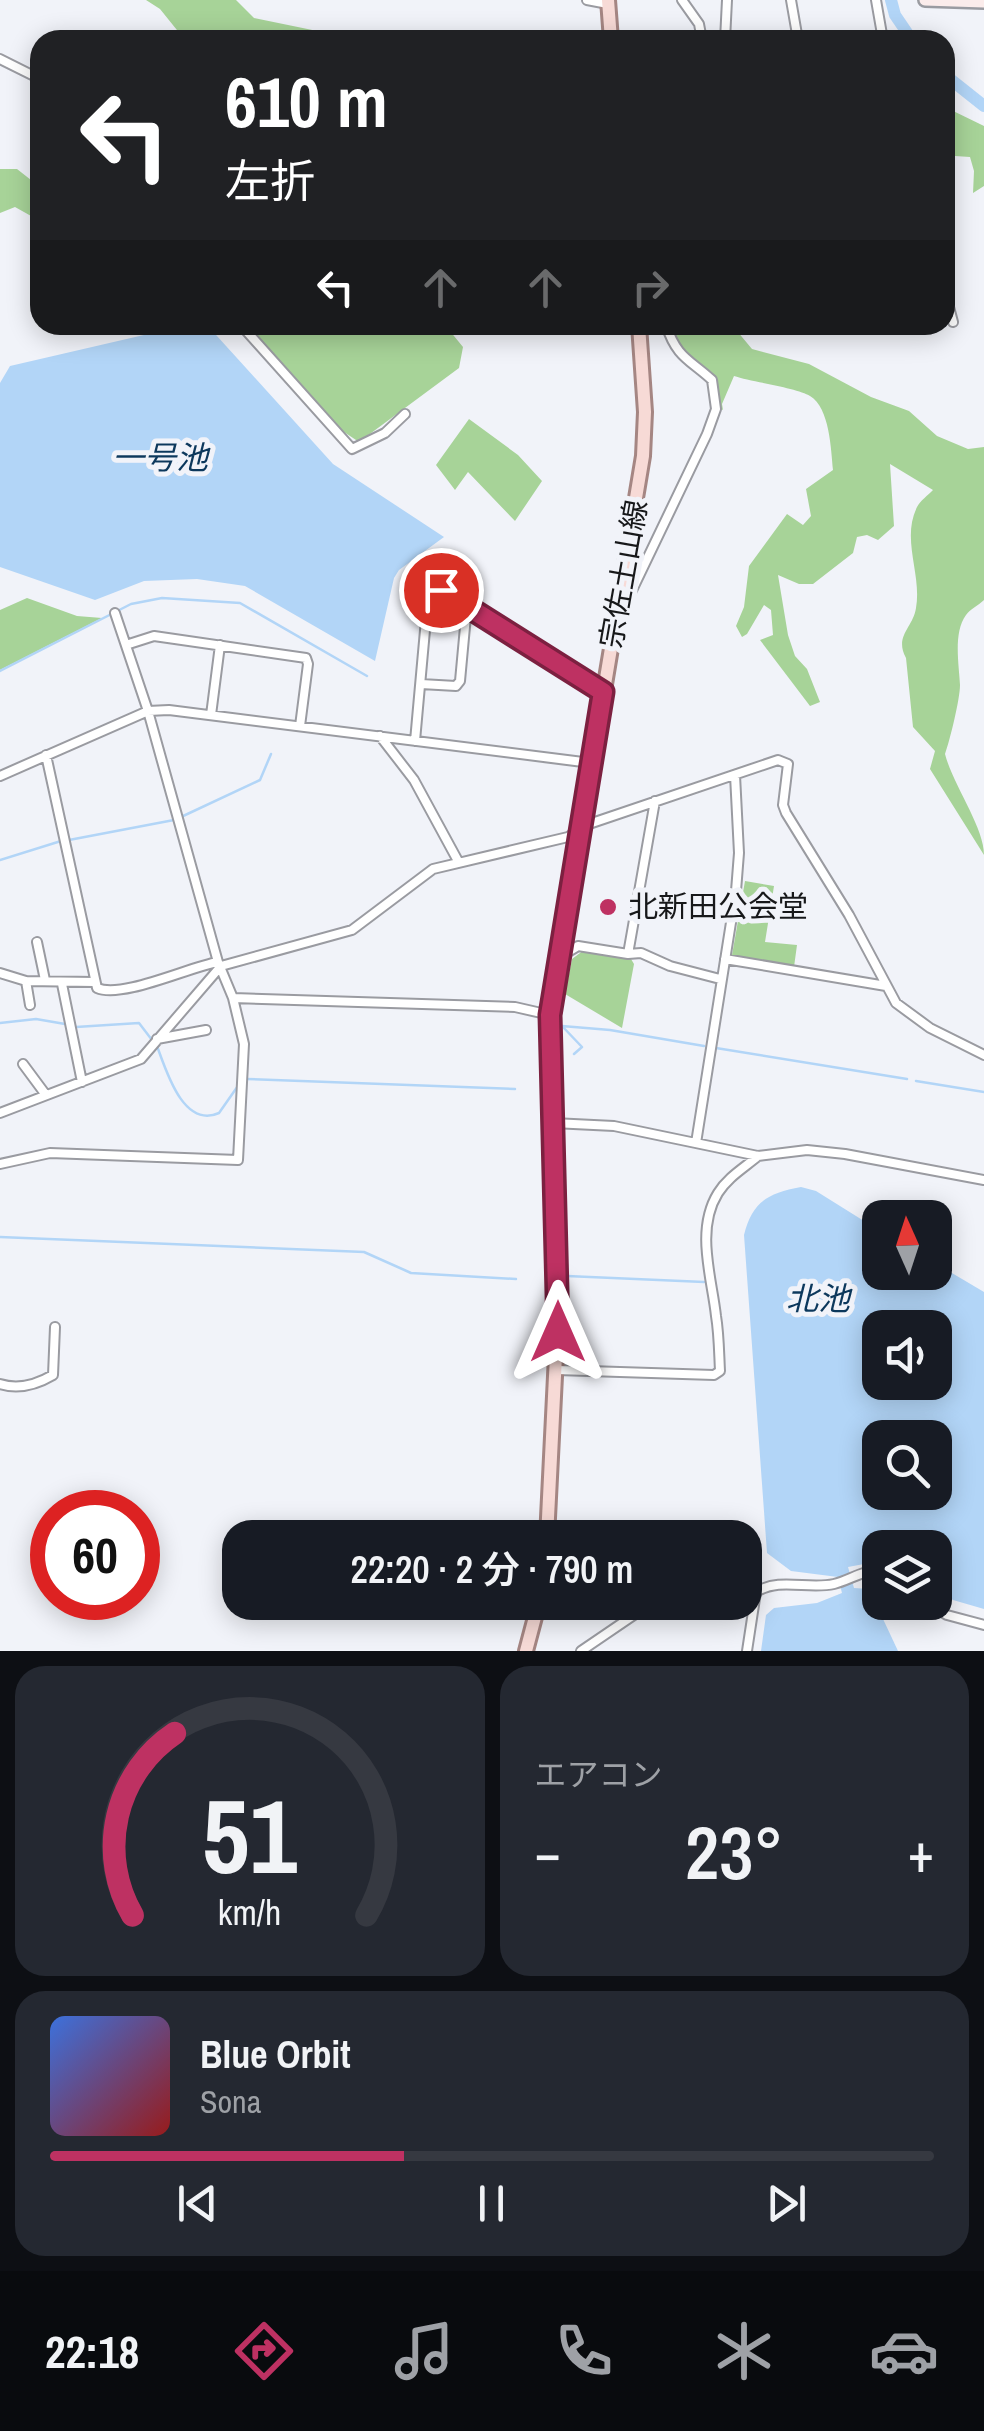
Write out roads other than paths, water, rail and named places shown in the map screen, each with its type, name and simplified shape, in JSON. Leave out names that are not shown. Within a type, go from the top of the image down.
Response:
[{"type":"main road","points":[[925,0],[984,2]]},
{"type":"main road","points":[[608,2],[610,30]]},
{"type":"main road","name":"宗佐土山線","points":[[548,1520],[559,1295],[550,1015],[643,456],[645,412],[640,335]]},
{"type":"main road","points":[[526,1651],[534,1620]]},
{"type":"street","points":[[587,0],[608,2]]},
{"type":"street","points":[[682,0],[700,30]]},
{"type":"street","points":[[726,30],[727,0]]},
{"type":"street","points":[[791,0],[796,30]]},
{"type":"street","points":[[876,0],[881,30]]},
{"type":"street","points":[[0,58],[30,74]]},
{"type":"street","points":[[250,335],[352,449],[386,433],[405,414]]},
{"type":"street","points":[[618,612],[626,605],[716,409],[712,380],[683,359],[669,335]]},
{"type":"street","points":[[415,741],[429,595],[441,590],[603,692]]},
{"type":"street","points":[[421,684],[456,686],[460,681],[470,608]]},
{"type":"street","points":[[0,1164],[50,1153],[238,1160],[244,1044],[234,998],[220,964],[148,712],[115,613]]},
{"type":"street","points":[[129,644],[154,636],[306,658],[300,726]]},
{"type":"street","points":[[211,715],[220,645]]},
{"type":"street","points":[[0,776],[148,712],[169,710],[591,763]]},
{"type":"street","points":[[380,736],[414,780],[458,862]]},
{"type":"street","points":[[46,755],[94,982],[104,992],[352,930],[423,873],[568,837],[589,824],[778,760],[788,764],[786,813],[849,915],[896,1002],[914,1019],[984,1055]]},
{"type":"street","points":[[696,1144],[739,853],[735,775]]},
{"type":"street","points":[[628,954],[655,801]]},
{"type":"street","points":[[38,942],[45,980]]},
{"type":"street","points":[[560,952],[578,946],[640,953],[670,966],[720,979]]},
{"type":"street","points":[[725,959],[886,986]]},
{"type":"street","points":[[0,1113],[141,1059],[220,964]]},
{"type":"street","points":[[0,973],[26,981],[94,982]]},
{"type":"street","points":[[26,981],[30,1004]]},
{"type":"street","points":[[62,984],[82,1082]]},
{"type":"street","points":[[234,998],[515,1008],[550,1015]]},
{"type":"street","points":[[158,1039],[206,1030]]},
{"type":"street","points":[[22,1064],[46,1094]]},
{"type":"street","points":[[553,1124],[614,1126],[758,1156],[818,1150],[984,1180]]},
{"type":"street","points":[[558,1370],[714,1374],[720,1370],[716,1310],[709,1285],[709,1221],[718,1194],[758,1156]]},
{"type":"street","points":[[0,1384],[24,1386],[53,1375],[55,1328]]},
{"type":"street","points":[[762,1588],[782,1583],[808,1587],[836,1584],[862,1573]]},
{"type":"street","points":[[952,1616],[984,1625]]},
{"type":"street","points":[[581,1651],[627,1620]]},
{"type":"street","points":[[747,1651],[752,1620]]},
{"type":"water","name":"一号池","points":[[144,335],[216,335],[333,464],[444,537],[399,570],[394,578],[375,661],[245,586],[197,579],[144,581],[95,600],[0,567],[0,383],[10,366]]},
{"type":"water","name":"北池","points":[[801,1187],[816,1191],[862,1220],[862,1290],[952,1290],[952,1273],[984,1292],[984,1609],[952,1599],[952,1530],[862,1530],[862,1564],[848,1567],[854,1588],[862,1589],[862,1620],[884,1620],[898,1651],[761,1651],[766,1615],[774,1608],[817,1603],[842,1593],[838,1577],[791,1571],[767,1553],[744,1235],[752,1214],[771,1196]]},
{"type":"waterway","points":[[891,0],[905,30]]},
{"type":"waterway","points":[[955,83],[984,106]]},
{"type":"waterway","points":[[0,671],[131,604],[162,598],[240,603],[367,676]]},
{"type":"waterway","points":[[181,817],[260,780],[271,754]]},
{"type":"waterway","points":[[69,840],[174,820]]},
{"type":"waterway","points":[[0,860],[61,841]]},
{"type":"waterway","points":[[0,1023],[36,1019],[65,1024]]},
{"type":"waterway","points":[[76,1027],[139,1023],[152,1040]]},
{"type":"waterway","points":[[574,1054],[582,1047],[562,1026],[704,1046]]},
{"type":"waterway","points":[[157,1046],[178,1094],[195,1113],[219,1113],[240,1083]]},
{"type":"waterway","points":[[716,1048],[907,1079]]},
{"type":"waterway","points":[[247,1079],[515,1089]]},
{"type":"waterway","points":[[916,1081],[984,1092]]},
{"type":"waterway","points":[[0,1237],[364,1252],[411,1273],[516,1279]]},
{"type":"waterway","points":[[567,1276],[704,1282]]},
{"type":"place","name":"北新田公会堂","points":[[608,907]]}]
